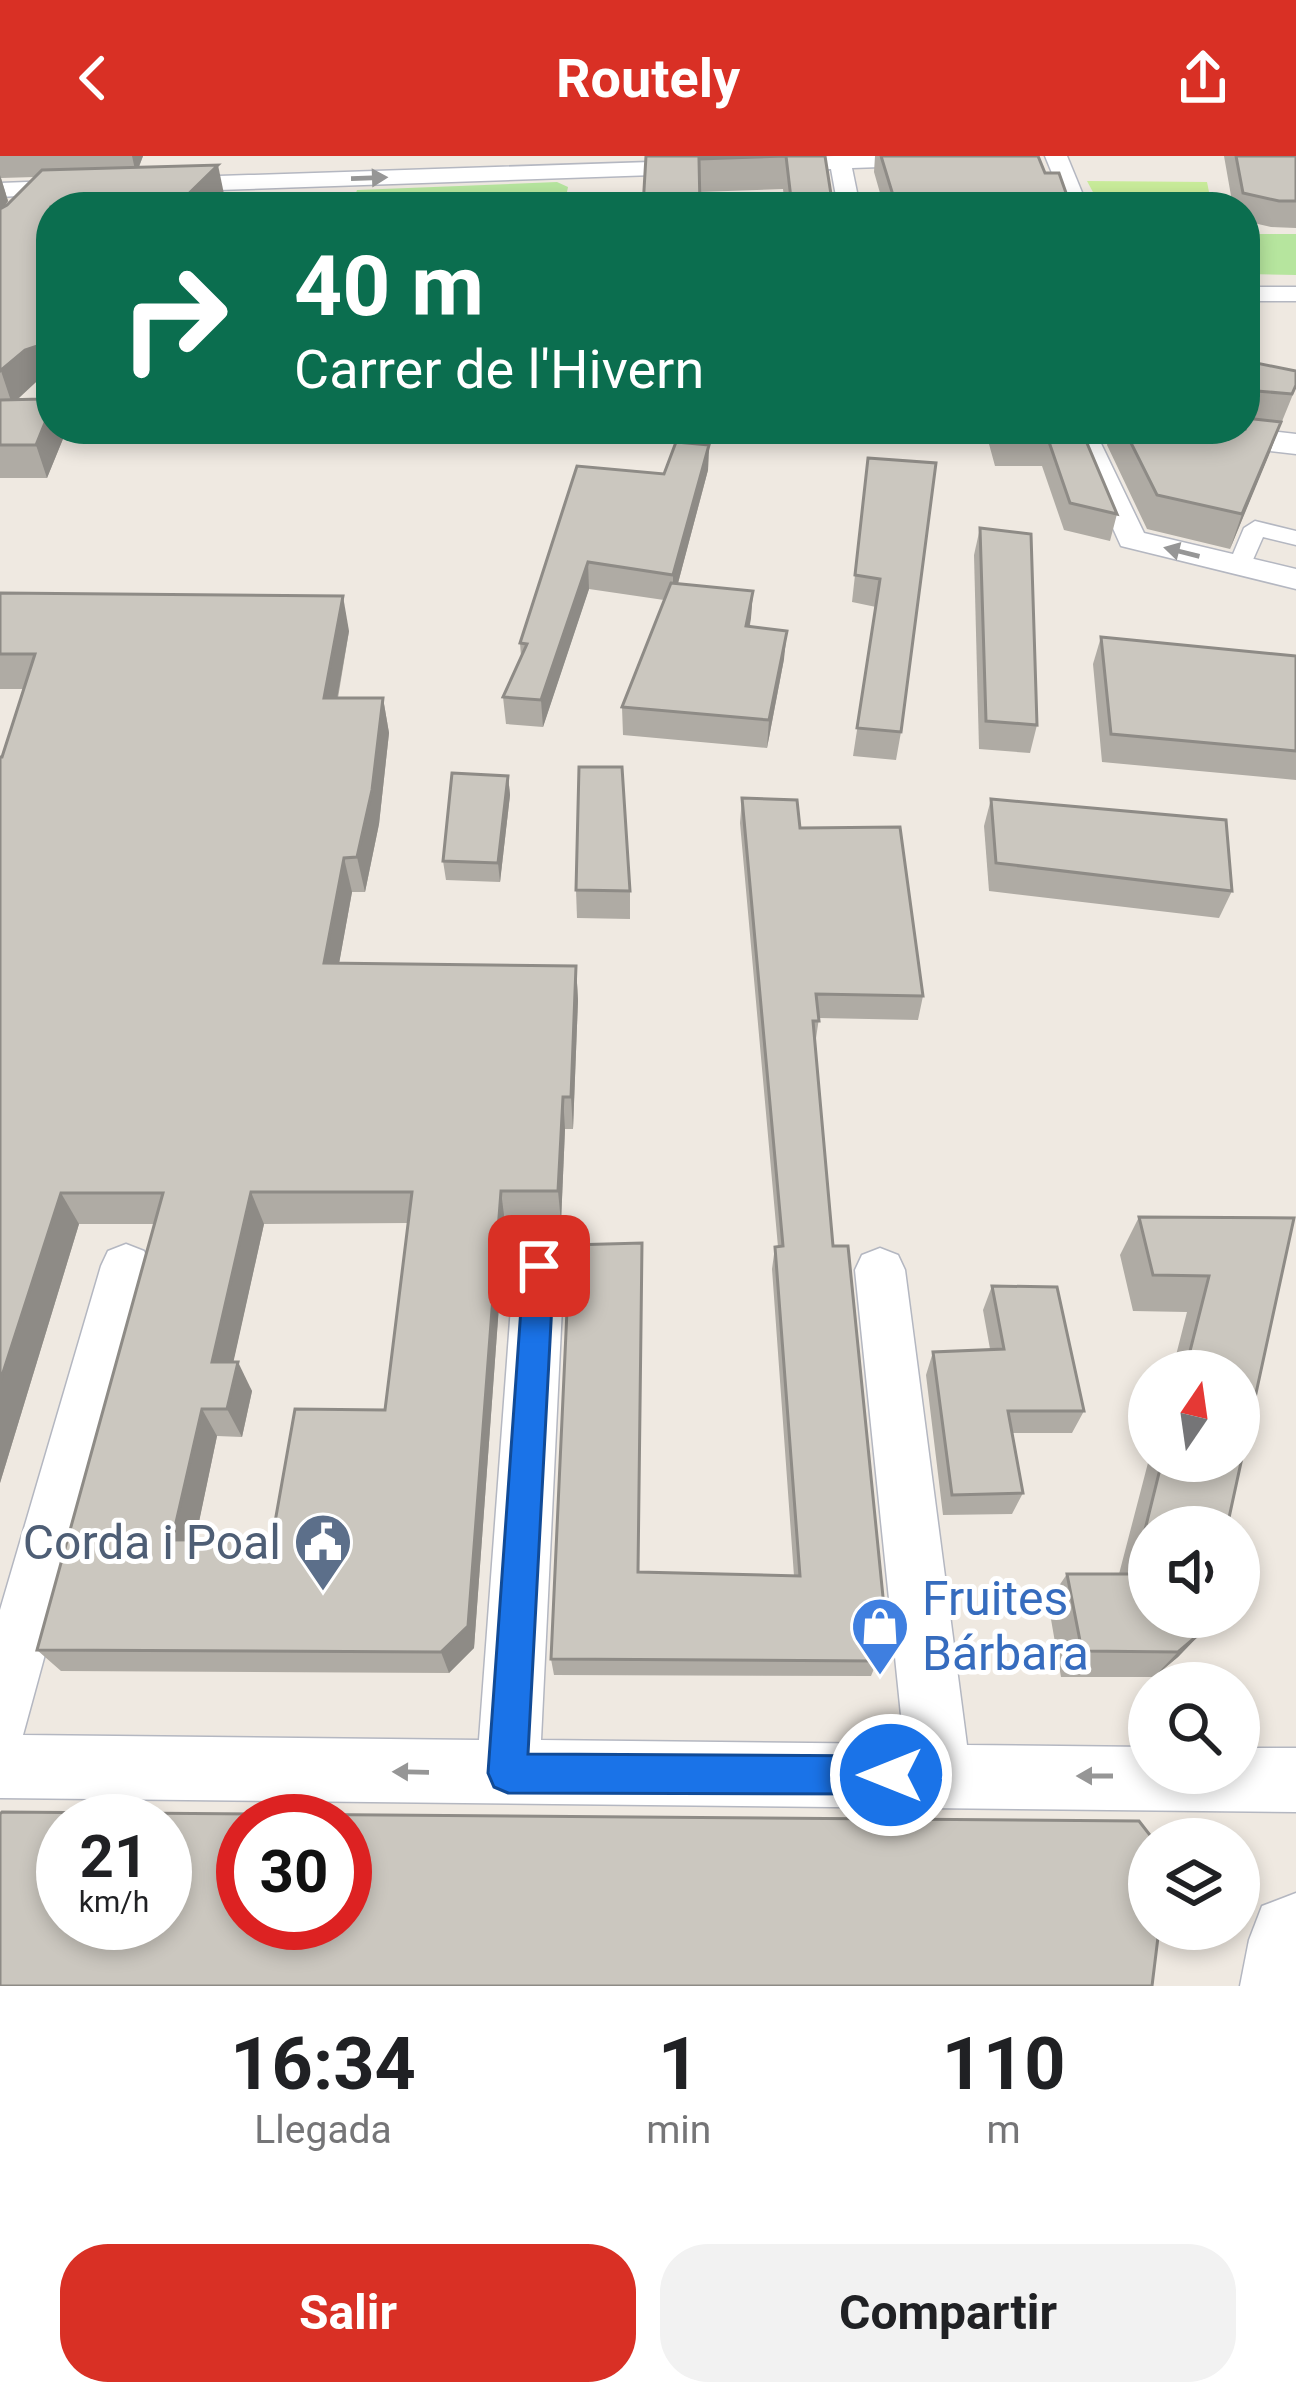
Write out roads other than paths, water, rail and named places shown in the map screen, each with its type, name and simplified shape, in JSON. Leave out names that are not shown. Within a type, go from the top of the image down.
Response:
[{"type":"main road","points":[[1288,1986],[1296,1940]]},
{"type":"street","points":[[0,190],[609,179],[840,162],[1024,156]]},
{"type":"street","points":[[1055,156],[1071,192]]},
{"type":"street","points":[[840,162],[846,192]]},
{"type":"street","points":[[241,192],[250,182]]},
{"type":"street","points":[[20,208],[32,193],[47,188]]},
{"type":"street","points":[[1260,294],[1296,294]]},
{"type":"street","points":[[1260,440],[1296,444]]},
{"type":"street","points":[[1087,444],[1132,539],[1240,566],[1290,578],[1291,533],[1255,528],[1240,566]]},
{"type":"street","points":[[0,1714],[126,1266]]},
{"type":"street","points":[[508,1773],[539,1266]]},
{"type":"street","points":[[880,1270],[939,1775]]},
{"type":"street","points":[[0,1766],[1296,1780]]},
{"type":"place","name":"Corda i Poal","points":[[323,1593]]},
{"type":"place","name":"Fruites Bárbara","points":[[880,1677]]}]
